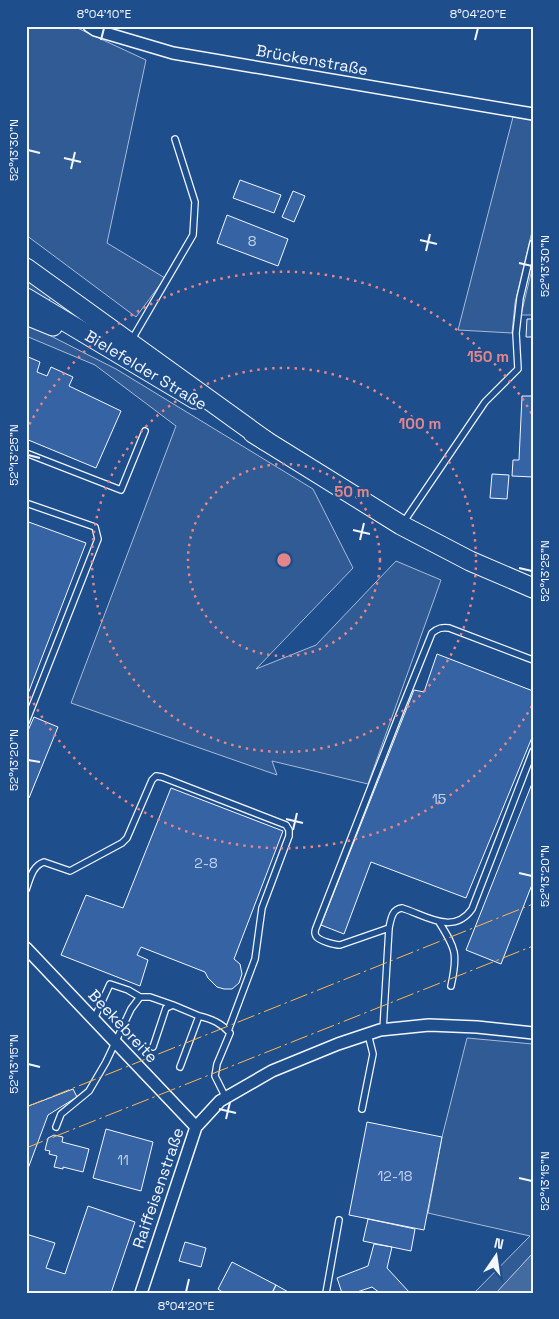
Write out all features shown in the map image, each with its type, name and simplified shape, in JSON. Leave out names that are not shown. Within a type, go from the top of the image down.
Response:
[{"type":"main road","points":[[26,268],[266,441]]},
{"type":"main road","name":"Bielefelder Straße","points":[[26,298],[266,441],[401,525],[470,561],[533,588]]},
{"type":"main road","name":"Bielefelder Straße","points":[[26,310],[266,441]]},
{"type":"main road","points":[[26,315],[53,326]]},
{"type":"street","name":"Brückenstraße","points":[[89,26],[95,30],[174,54],[533,114]]},
{"type":"street","name":"Beekebreite","points":[[26,948],[196,1127]]},
{"type":"street","name":"Raiffeisenstraße","points":[[141,1293],[196,1127],[220,1101],[272,1071],[338,1044],[383,1030],[429,1025],[477,1027],[533,1034]]},
{"type":"lane","points":[[130,343],[193,235],[195,202],[175,139]]},
{"type":"lane","points":[[401,525],[485,402],[518,368],[516,333],[520,298],[533,243]]},
{"type":"lane","points":[[26,453],[121,490],[145,431]]},
{"type":"lane","points":[[26,503],[95,527],[98,539],[26,722]]},
{"type":"lane","points":[[389,928],[340,945],[334,945],[321,940],[314,934],[432,633],[437,628],[449,628],[533,660]]},
{"type":"lane","points":[[383,1030],[389,928],[394,912],[396,909],[402,908],[439,922],[455,922],[472,909],[533,751]]},
{"type":"lane","points":[[26,890],[34,868],[38,864],[44,862],[70,871],[122,843],[127,838],[152,780],[156,776],[286,825],[289,830],[289,836],[262,908],[255,959],[228,1031],[230,1033],[217,1064],[215,1076],[226,1098]]},
{"type":"lane","points":[[439,922],[448,936],[455,953],[456,962],[451,986]]},
{"type":"lane","points":[[94,1019],[110,984],[128,990],[140,997],[150,997],[208,1018],[220,1023],[228,1031]]},
{"type":"lane","points":[[56,1127],[61,1114],[89,1091],[106,1062],[131,1009],[140,997]]},
{"type":"lane","points":[[154,1046],[166,1008],[172,1006]]},
{"type":"lane","points":[[180,1067],[199,1016]]},
{"type":"lane","points":[[362,1109],[373,1054],[368,1034]]},
{"type":"lane","points":[[326,1293],[339,1220]]},
{"type":"shaded area","points":[[26,26],[73,26],[146,60],[107,243],[165,278],[136,317],[26,235]]},
{"type":"shaded area","points":[[513,117],[533,120],[533,227],[515,303],[512,333],[458,330]]},
{"type":"shaded area","points":[[533,265],[533,315],[521,315]]},
{"type":"shaded area","points":[[26,275],[53,294],[48,302],[26,289]]},
{"type":"shaded area","points":[[26,325],[116,369],[313,489],[353,568],[256,669],[316,645],[396,561],[441,580],[368,784],[272,761],[277,775],[71,703],[176,426],[95,365],[26,336]]},
{"type":"shaded area","points":[[467,1038],[533,1044],[533,1253],[496,1293],[474,1293],[530,1236],[428,1213],[442,1137]]},
{"type":"shaded area","points":[[533,1253],[533,1293],[496,1293]]},
{"type":"building","points":[[240,180],[281,195],[274,213],[233,198]]},
{"type":"building","points":[[293,191],[305,196],[294,222],[282,217]]},
{"type":"building","points":[[227,215],[288,239],[278,266],[217,243]]},
{"type":"building","points":[[527,319],[533,319],[533,337],[526,337]]},
{"type":"building","points":[[26,356],[40,362],[37,372],[47,376],[51,367],[73,377],[69,386],[121,411],[96,468],[26,439]]},
{"type":"building","points":[[522,396],[533,396],[533,477],[512,476],[513,460],[519,460]]},
{"type":"building","points":[[492,474],[509,475],[507,499],[490,498]]},
{"type":"building","points":[[26,521],[86,543],[26,699]]},
{"type":"building","points":[[437,654],[533,691],[533,735],[466,898],[371,862],[344,934],[321,925],[414,690],[424,692]]},
{"type":"building","points":[[34,717],[58,727],[29,798],[26,797],[26,735]]},
{"type":"building","points":[[533,781],[533,882],[501,964],[466,950]]},
{"type":"building","points":[[171,788],[283,831],[234,959],[240,964],[242,974],[239,983],[232,989],[217,987],[205,972],[141,947],[137,955],[148,960],[140,986],[61,955],[86,895],[123,908]]},
{"type":"building","points":[[73,1089],[77,1097],[48,1115],[26,1174],[26,1107]]},
{"type":"building","points":[[367,1122],[442,1137],[424,1230],[349,1215]]},
{"type":"building","points":[[106,1129],[153,1142],[141,1191],[93,1178]]},
{"type":"building","points":[[54,1135],[63,1137],[62,1142],[89,1149],[83,1172],[63,1167],[63,1169],[54,1167],[57,1156],[49,1154],[50,1151],[45,1150],[48,1138]]},
{"type":"building","points":[[88,1206],[135,1222],[111,1293],[26,1293],[26,1234],[55,1243],[46,1268],[65,1274]]},
{"type":"building","points":[[368,1219],[415,1229],[411,1251],[363,1241]]},
{"type":"building","points":[[185,1242],[206,1248],[201,1267],[179,1261]]},
{"type":"building","points":[[374,1244],[392,1247],[387,1268],[410,1293],[380,1293],[372,1287],[354,1293],[342,1293],[337,1278],[368,1266]]},
{"type":"building","points":[[232,1262],[276,1285],[272,1293],[224,1293],[218,1289]]},
{"type":"building","points":[[276,1285],[290,1293],[272,1293]]},
{"type":"power","points":[[26,1107],[533,904]]},
{"type":"power","points":[[26,1148],[533,946]]}]
